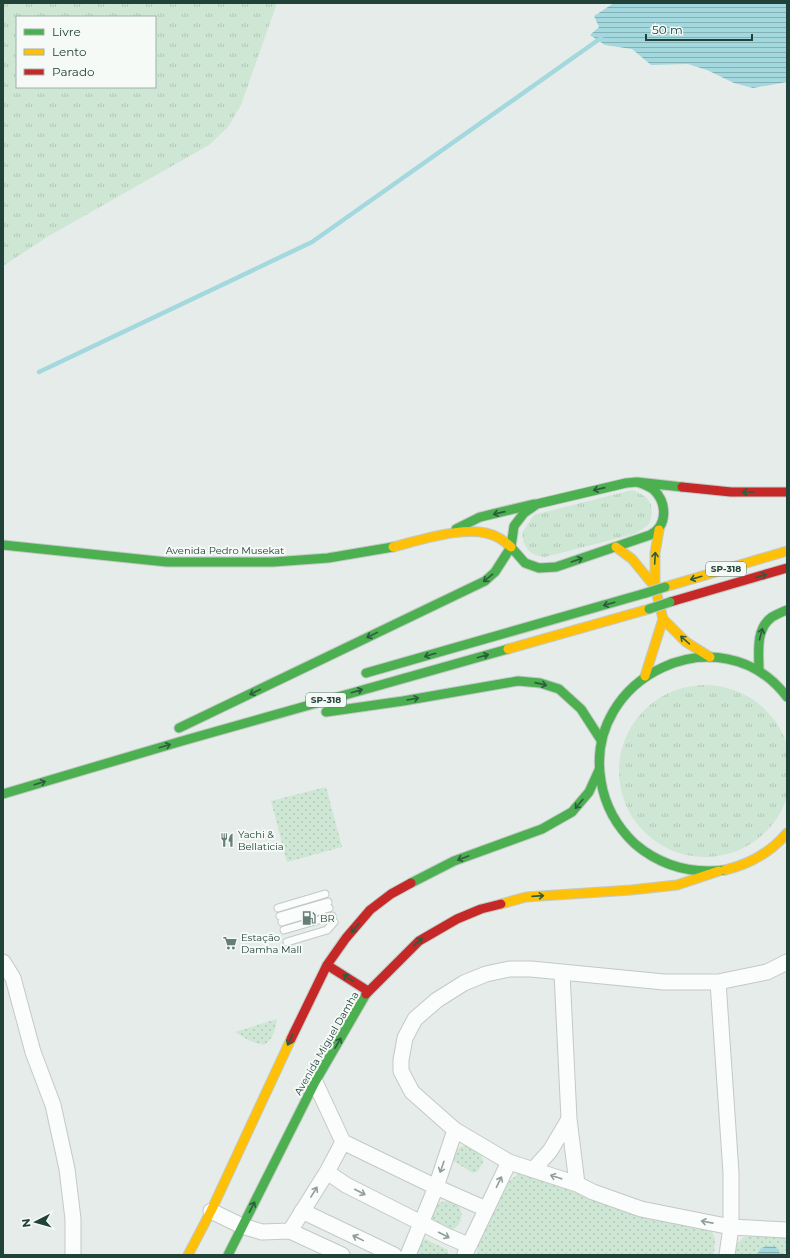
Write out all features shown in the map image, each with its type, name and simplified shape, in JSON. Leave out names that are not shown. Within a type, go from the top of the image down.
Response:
[{"type":"main road","name":"Avenida Pedro Musekat","points":[[3,545],[167,562],[273,562],[328,558],[383,550],[444,534],[480,517],[626,482],[731,492],[787,492]]},
{"type":"main road","points":[[637,482],[647,485],[656,492],[662,501],[664,511],[655,553],[655,587],[663,619],[645,676]]},
{"type":"main road","points":[[231,713],[175,729],[485,581],[495,572],[511,547],[514,526],[524,513],[537,504]]},
{"type":"main road","name":"Avenida Pedro Musekat","points":[[444,534],[480,532],[498,537],[511,547],[525,563],[539,568],[556,567],[650,536],[659,530]]},
{"type":"main road","points":[[616,547],[632,558],[655,587]]},
{"type":"main road","name":"SP-318","points":[[358,676],[787,552]]},
{"type":"main road","name":"SP-318","points":[[3,794],[182,741],[649,609],[787,568]]},
{"type":"main road","points":[[759,671],[759,644],[762,629],[770,619],[787,610]]},
{"type":"main road","points":[[663,619],[673,627],[684,640],[699,652],[710,657]]},
{"type":"main road","points":[[787,697],[777,684],[759,671],[727,659],[710,657],[675,661],[645,676],[627,691],[611,714],[601,740],[599,770],[604,797],[615,822],[632,842],[654,858],[679,869],[699,872],[719,871],[734,868],[760,857],[783,841],[787,833]]},
{"type":"main road","points":[[182,741],[277,719],[403,701],[518,681],[540,683],[559,689],[581,709],[601,740]]},
{"type":"main road","points":[[777,684],[787,687]]},
{"type":"main road","points":[[188,1255],[211,1211],[306,1006],[327,965],[346,938],[370,910],[391,894],[454,862],[542,829],[572,812],[589,792],[599,770]]},
{"type":"main road","name":"Avenida Miguel Damha","points":[[228,1255],[315,1082],[368,991],[419,941],[457,919],[481,909],[526,897],[631,890],[677,885],[719,871]]},
{"type":"main road","points":[[327,965],[368,991]]},
{"type":"street","points":[[3,962],[13,978],[33,1052],[53,1105],[67,1169],[73,1219],[73,1255]]},
{"type":"street","points":[[787,962],[767,972],[718,982],[664,982],[531,969],[510,969],[486,974],[464,983],[437,1000],[415,1019],[405,1038],[401,1060],[401,1071],[412,1092],[455,1130],[509,1162],[577,1184],[592,1192],[641,1209],[731,1227],[787,1230]]},
{"type":"street","points":[[562,973],[570,1119],[577,1184]]},
{"type":"street","points":[[718,982],[731,1172],[731,1227],[727,1255]]},
{"type":"street","points":[[315,1082],[343,1142],[436,1187],[486,1209]]},
{"type":"street","points":[[533,1170],[550,1151],[570,1119]]},
{"type":"street","points":[[408,1255],[436,1187],[455,1130]]},
{"type":"street","points":[[290,1231],[343,1142]]},
{"type":"street","points":[[326,1172],[346,1184],[447,1236],[466,1250],[509,1162]]},
{"type":"street","points":[[211,1211],[242,1226],[262,1232],[290,1231],[342,1255]]},
{"type":"street","points":[[302,1211],[394,1255]]},
{"type":"lane","points":[[278,908],[325,894]]},
{"type":"lane","points":[[281,919],[328,905]]},
{"type":"lane","points":[[284,930],[333,919],[327,930],[287,942]]},
{"type":"green space","points":[[3,3],[277,3],[241,105],[228,127],[209,145],[47,237],[3,266]]},
{"type":"green space","points":[[632,490],[647,498],[652,509],[648,525],[634,534],[545,557],[531,553],[524,543],[522,533],[534,515]]},
{"type":"green space","points":[[705,685],[722,687],[738,692],[753,700],[766,710],[776,723],[784,738],[789,754],[791,771],[789,788],[784,804],[776,819],[766,832],[753,842],[738,850],[722,855],[705,857],[688,855],[672,850],[657,842],[644,832],[634,819],[626,804],[621,788],[619,771],[621,754],[626,738],[634,723],[644,710],[657,700],[672,692],[688,687]]},
{"type":"green space","points":[[326,787],[342,847],[287,862],[271,801]]},
{"type":"green space","points":[[277,1019],[273,1034],[264,1045],[250,1041],[235,1032]]},
{"type":"green space","points":[[468,1145],[481,1153],[483,1163],[477,1172],[473,1173],[452,1160],[457,1150],[462,1146]]},
{"type":"green space","points":[[522,1171],[641,1214],[711,1230],[715,1239],[714,1255],[477,1255],[478,1244],[507,1183]]},
{"type":"green space","points":[[447,1201],[458,1206],[462,1214],[459,1224],[450,1231],[433,1223],[432,1219],[434,1208],[439,1203]]},
{"type":"green space","points":[[766,1236],[787,1238],[787,1255],[730,1255],[733,1248],[744,1237]]},
{"type":"green space","points":[[425,1239],[448,1250],[448,1255],[419,1254],[417,1251]]},
{"type":"water","points":[[614,3],[787,3],[787,82],[753,88],[734,83],[707,70],[688,64],[651,65],[632,49],[605,45],[590,35],[599,27],[594,16]]},
{"type":"water","points":[[766,1246],[776,1247],[781,1255],[757,1255],[760,1249]]},
{"type":"waterway","points":[[39,372],[312,242],[601,38]]},
{"type":"traffic: fast","points":[[637,482],[654,490],[658,495],[663,508],[663,520],[656,531],[650,535],[556,567],[539,568],[525,563],[511,547],[514,526],[524,513],[537,504],[626,483],[637,482],[682,487]]},
{"type":"traffic: fast","points":[[456,529],[480,517],[534,504]]},
{"type":"traffic: fast","points":[[3,545],[167,562],[273,562],[328,558],[393,547]]},
{"type":"traffic: fast","points":[[179,728],[485,581],[495,572],[511,547]]},
{"type":"traffic: fast","points":[[646,593],[665,587]]},
{"type":"traffic: fast","points":[[366,673],[646,593]]},
{"type":"traffic: fast","points":[[649,609],[670,602]]},
{"type":"traffic: fast","points":[[759,671],[759,642],[763,628],[772,617],[787,610]]},
{"type":"traffic: fast","points":[[3,794],[182,741],[508,649]]},
{"type":"traffic: fast","points":[[725,870],[701,871],[677,867],[655,858],[635,844],[617,823],[605,799],[601,781],[601,744],[613,711],[635,686],[663,667],[695,658],[728,659],[760,672],[787,697]]},
{"type":"traffic: fast","points":[[326,712],[403,701],[518,681],[540,683],[559,689],[581,709],[601,740]]},
{"type":"traffic: fast","points":[[411,883],[454,861],[542,829],[572,812],[589,792],[599,770]]},
{"type":"traffic: fast","points":[[228,1255],[315,1082],[366,994]]},
{"type":"traffic: slow","points":[[645,676],[663,619],[655,587],[655,553],[659,530]]},
{"type":"traffic: slow","points":[[393,547],[432,537],[461,532],[488,534],[499,538],[511,547]]},
{"type":"traffic: slow","points":[[616,547],[632,559],[655,587]]},
{"type":"traffic: slow","points":[[665,587],[787,551]]},
{"type":"traffic: slow","points":[[508,649],[649,609]]},
{"type":"traffic: slow","points":[[663,619],[686,642],[710,657]]},
{"type":"traffic: slow","points":[[725,870],[734,868],[759,857],[767,852],[787,833]]},
{"type":"traffic: slow","points":[[501,904],[526,897],[631,890],[677,885],[719,871]]},
{"type":"traffic: slow","points":[[188,1255],[211,1211],[291,1039]]},
{"type":"traffic: jam","points":[[682,487],[731,492],[787,492]]},
{"type":"traffic: jam","points":[[670,602],[787,568]]},
{"type":"traffic: jam","points":[[291,1039],[327,965],[346,938],[370,910],[391,894],[411,883]]},
{"type":"traffic: jam","points":[[366,994],[419,941],[457,919],[481,909],[501,904]]},
{"type":"traffic: jam","points":[[327,965],[368,991]]},
{"type":"place","name":"Yachi & Bellaticia","points":[[227,840]]},
{"type":"place","name":"BR","points":[[309,918]]},
{"type":"place","name":"Estação Damha Mall","points":[[230,943]]}]
